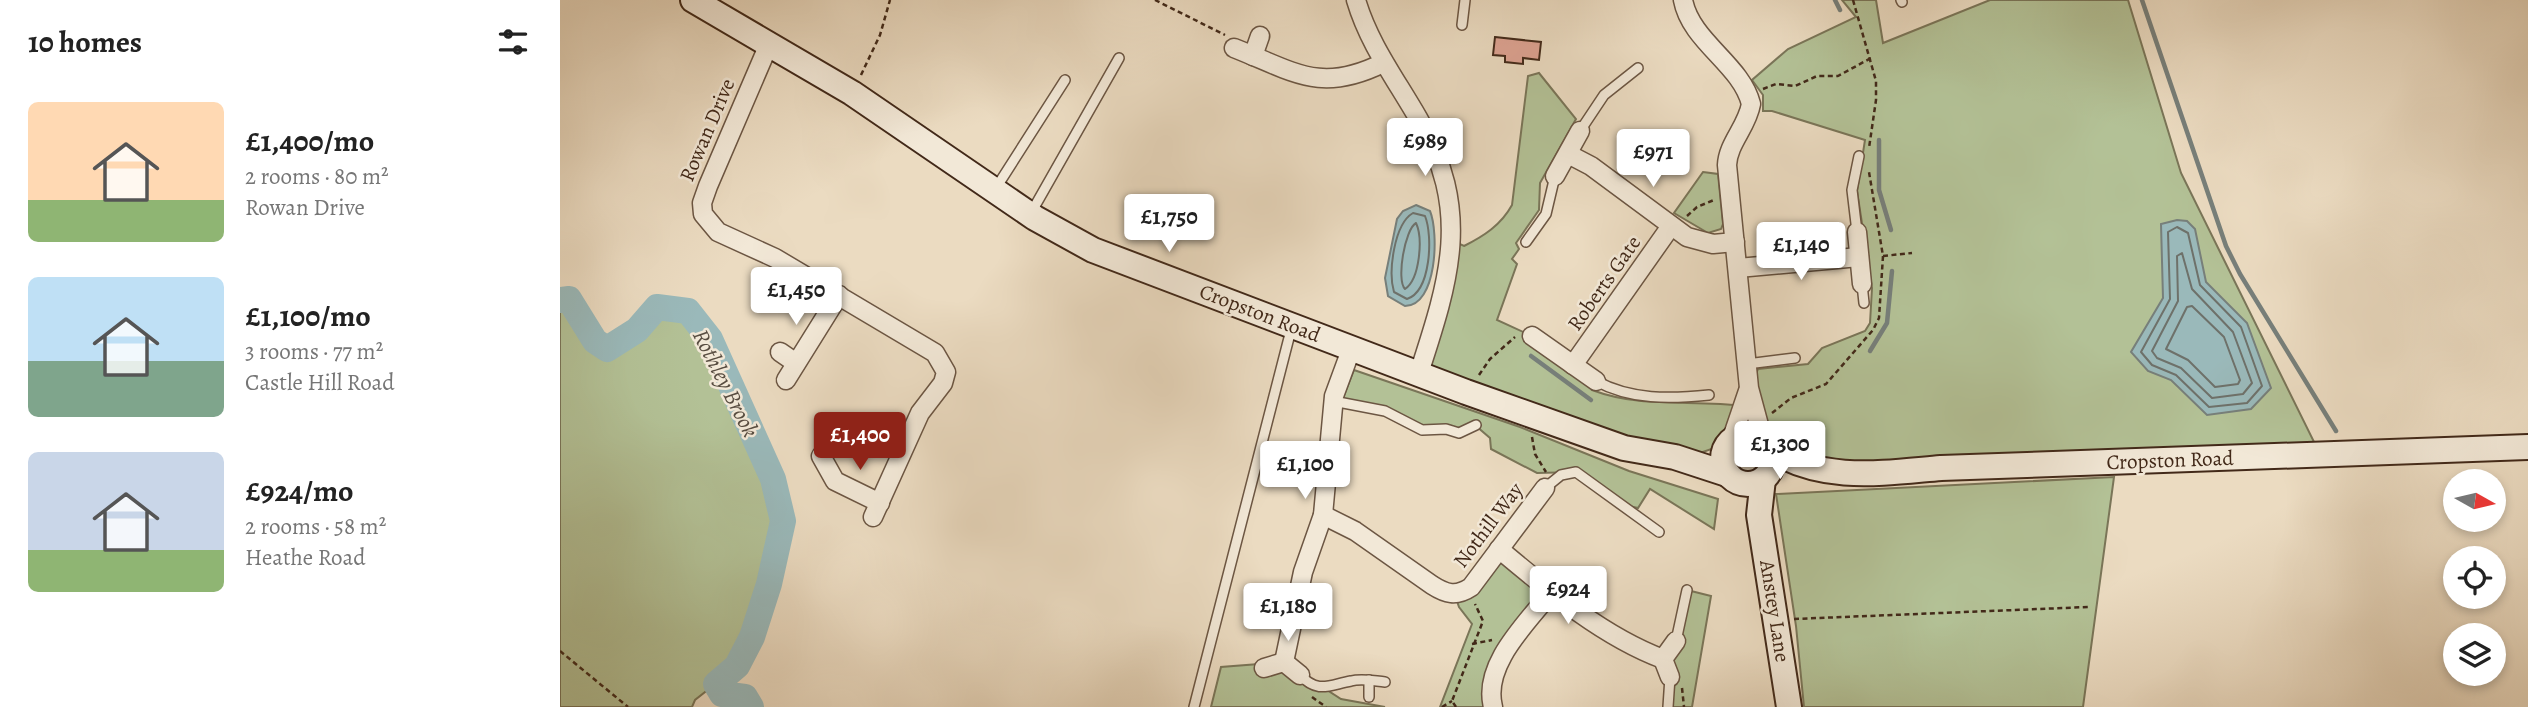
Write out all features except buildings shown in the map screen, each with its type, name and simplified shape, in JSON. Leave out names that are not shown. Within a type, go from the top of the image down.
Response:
[{"type":"street","name":"Cropston Road","points":[[693,0],[852,93],[1031,214],[1093,250],[1466,392],[1624,448],[1675,457],[1747,485],[1766,460],[1786,459],[1813,470],[1870,475],[1941,468],[2528,447]]},
{"type":"street","points":[[1356,0],[1368,37],[1430,140],[1440,162],[1452,210],[1453,242],[1448,281],[1419,373]]},
{"type":"street","points":[[1683,0],[1695,27],[1749,95],[1749,114],[1727,153],[1749,388],[1766,460]]},
{"type":"street","points":[[1253,56],[1260,36]]},
{"type":"street","name":"Rowan Drive","points":[[769,44],[708,186],[702,203],[703,214],[709,225],[729,239],[766,253],[935,353],[946,372],[943,383],[919,413],[877,510],[835,481],[821,456]]},
{"type":"street","points":[[1234,48],[1321,80],[1356,76],[1383,63]]},
{"type":"street","points":[[1555,176],[1580,131]]},
{"type":"street","points":[[1568,154],[1591,166],[1674,228],[1700,243],[1735,242]]},
{"type":"street","name":"Roberts Gate","points":[[1573,365],[1674,228]]},
{"type":"street","points":[[1857,232],[1862,284]]},
{"type":"street","points":[[1738,268],[1859,257]]},
{"type":"street","points":[[786,380],[839,295]]},
{"type":"street","name":"Roberts Gate","points":[[1532,336],[1596,381]]},
{"type":"street","points":[[1284,662],[1303,572],[1323,515],[1333,401],[1352,347]]},
{"type":"street","points":[[780,352],[796,363]]},
{"type":"street","points":[[1733,478],[1723,458],[1749,388]]},
{"type":"street","name":"Cropston Road","points":[[1675,457],[1730,442],[1747,434],[1766,460]]},
{"type":"street","name":"Anstey Lane","points":[[1766,460],[1759,515],[1789,707]]},
{"type":"street","name":"Anstey Lane","points":[[1733,478],[1759,515]]},
{"type":"street","name":"Nothill Way","points":[[1323,515],[1355,531],[1444,593],[1455,595],[1465,591],[1545,488]]},
{"type":"street","points":[[1499,549],[1552,591],[1628,644],[1663,659],[1670,677]]},
{"type":"street","points":[[1493,707],[1493,678],[1514,640],[1552,591]]},
{"type":"street","points":[[1663,659],[1676,641]]},
{"type":"street","points":[[1264,668],[1284,662]]},
{"type":"street","points":[[1284,662],[1300,675]]},
{"type":"lane","points":[[1462,25],[1465,0]]},
{"type":"lane","points":[[1031,214],[1119,58]]},
{"type":"lane","points":[[1580,131],[1604,95],[1638,68]]},
{"type":"lane","points":[[995,189],[1065,80]]},
{"type":"lane","points":[[1857,232],[1852,190],[1859,156]]},
{"type":"lane","points":[[1526,242],[1546,214],[1555,176]]},
{"type":"lane","points":[[1862,284],[1864,303]]},
{"type":"lane","points":[[1194,707],[1293,324]]},
{"type":"lane","points":[[1747,364],[1795,358]]},
{"type":"lane","points":[[1596,381],[1614,391],[1658,398],[1709,395]]},
{"type":"lane","points":[[1333,401],[1385,411],[1422,430],[1447,424],[1459,433],[1476,425]]},
{"type":"lane","points":[[1545,488],[1561,475],[1576,472],[1615,503],[1643,518],[1659,532]]},
{"type":"lane","points":[[1643,518],[1652,509]]},
{"type":"lane","points":[[1676,641],[1687,590]]},
{"type":"lane","points":[[1300,675],[1317,688],[1369,680],[1385,682]]},
{"type":"lane","points":[[1668,707],[1670,677]]},
{"type":"lane","points":[[1369,680],[1369,697]]},
{"type":"path","points":[[852,93],[880,35],[890,0]]},
{"type":"path","points":[[1155,0],[1230,37],[1234,48]]},
{"type":"path","points":[[1749,95],[1776,84],[1795,86],[1817,76],[1838,76],[1871,58]]},
{"type":"path","points":[[1674,228],[1697,207],[1708,201],[1731,197]]},
{"type":"path","points":[[1883,256],[1912,253]]},
{"type":"path","points":[[1466,392],[1503,346],[1517,336],[1532,336]]},
{"type":"path","points":[[1538,417],[1532,445],[1546,472],[1545,488]]},
{"type":"path","points":[[1442,707],[1452,701],[1483,621],[1465,591]]},
{"type":"path","points":[[1777,620],[2088,607]]},
{"type":"path","points":[[560,651],[628,707]]},
{"type":"path","points":[[1452,701],[1455,707]]},
{"type":"green space","points":[[1842,0],[1876,0],[1883,43],[1990,0],[2128,0],[2181,173],[2320,454],[1870,475],[1770,449],[1749,388],[1758,369],[1808,364],[1822,348],[1865,331],[1870,323],[1872,288],[1857,191],[1865,140],[1772,111],[1763,111],[1763,95],[1752,80],[1788,49],[1856,17]]},
{"type":"green space","points":[[1539,73],[1576,119],[1540,183],[1539,210],[1516,243],[1519,249],[1512,259],[1517,264],[1497,320],[1532,336],[1596,381],[1592,390],[1649,402],[1744,406],[1729,443],[1697,454],[1675,457],[1419,373],[1453,241],[1464,246],[1478,238],[1497,224],[1512,205],[1528,76]]},
{"type":"green space","points":[[1703,172],[1718,174],[1723,224],[1721,229],[1708,233],[1674,213]]},
{"type":"green space","points":[[569,299],[599,345],[607,349],[659,312],[684,323],[702,339],[714,360],[721,386],[783,521],[752,637],[719,681],[695,700],[692,707],[560,707],[560,300]]},
{"type":"green space","points":[[1354,370],[1520,427],[1629,471],[1718,499],[1714,529],[1650,489],[1638,508],[1615,503],[1576,472],[1537,473],[1491,449],[1490,438],[1476,426],[1461,432],[1437,433],[1384,410],[1341,403]]},
{"type":"green space","points":[[2114,477],[2083,707],[1804,707],[1796,626],[1776,494]]},
{"type":"green space","points":[[1502,551],[1545,591],[1510,646],[1486,707],[1440,707],[1472,624],[1459,607],[1455,595]]},
{"type":"green space","points":[[1687,590],[1711,596],[1692,707],[1668,707],[1676,641]]},
{"type":"green space","points":[[1284,662],[1341,699],[1385,707],[1211,707],[1221,667]]},
{"type":"water","points":[[1416,205],[1430,211],[1433,221],[1433,267],[1424,294],[1416,303],[1405,306],[1388,296],[1385,278],[1397,219],[1403,211]]},
{"type":"water","points":[[2177,220],[2187,221],[2195,229],[2206,282],[2247,323],[2271,388],[2251,409],[2207,415],[2171,380],[2148,371],[2131,352],[2163,298],[2161,224]]},
{"type":"waterway","points":[[1835,0],[1840,10]]},
{"type":"waterway","points":[[2142,0],[2226,246],[2240,274],[2336,431]]},
{"type":"waterway","points":[[1879,140],[1879,190],[1891,230]]},
{"type":"waterway","points":[[1870,351],[1887,323],[1892,271]]},
{"type":"waterway","name":"Rothley Brook","points":[[560,300],[569,299],[595,341],[607,349],[637,330],[657,307],[688,311],[710,339],[773,479],[783,521],[769,584],[752,637],[737,666],[716,684],[722,694],[745,697],[751,707]]},
{"type":"waterway","points":[[1531,356],[1591,400]]}]
